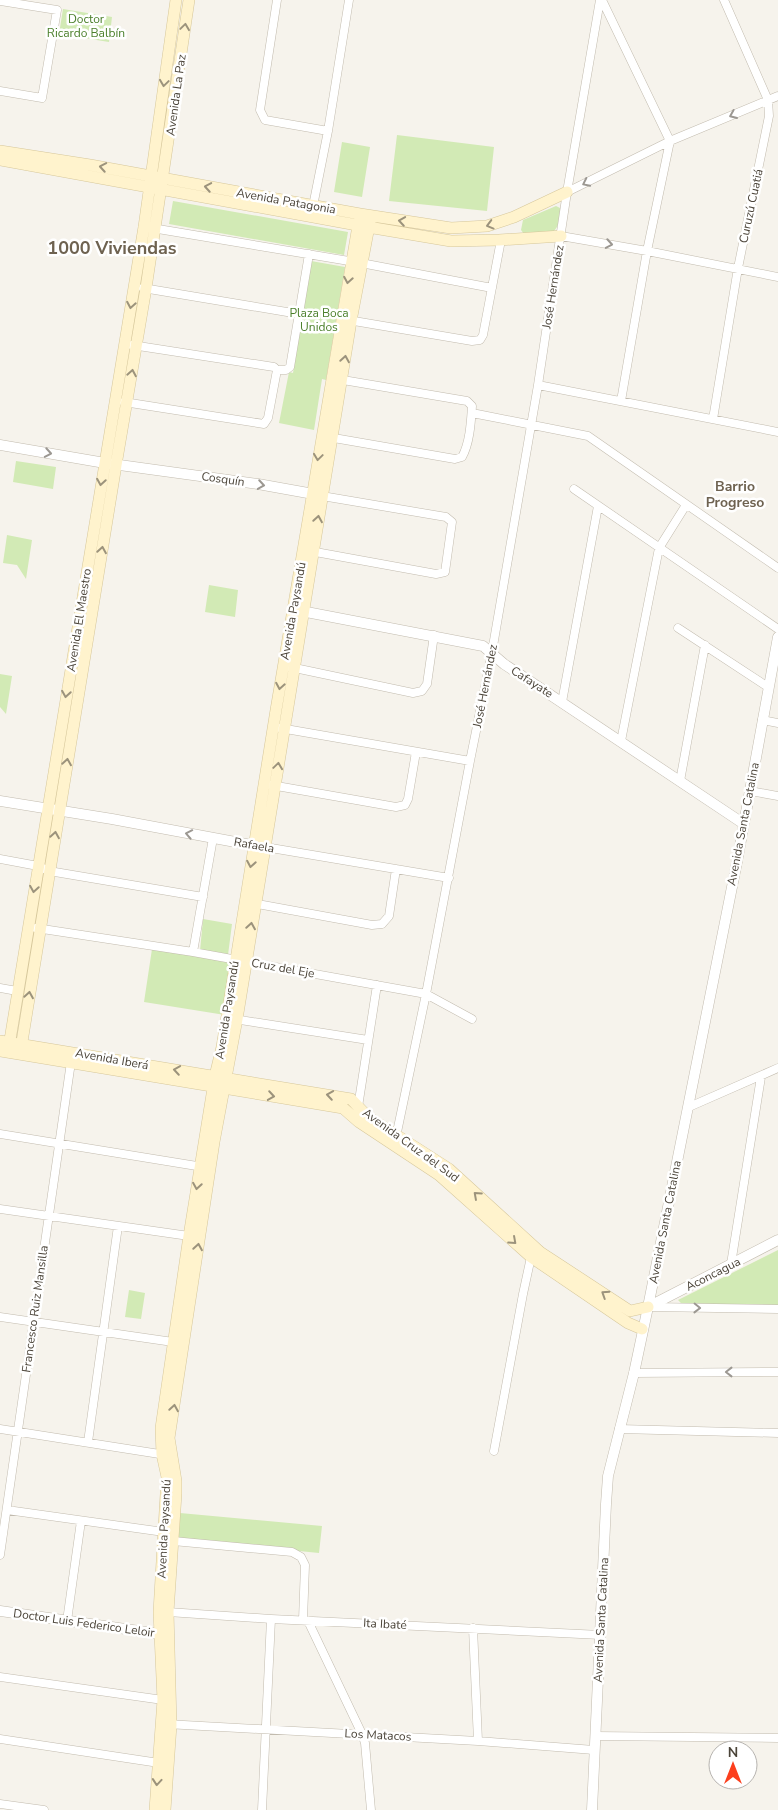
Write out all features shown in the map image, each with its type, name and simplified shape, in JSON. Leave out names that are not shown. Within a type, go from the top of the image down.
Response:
[{"type":"main road","name":"Avenida La Paz","points":[[150,182],[176,0]]},
{"type":"main road","name":"Avenida La Paz","points":[[163,185],[188,0]]},
{"type":"main road","name":"Avenida Patagonia","points":[[0,150],[163,185],[364,221],[451,241],[561,236]]},
{"type":"main road","name":"Avenida Patagonia","points":[[0,160],[150,182]]},
{"type":"main road","name":"Avenida El Maestro","points":[[110,464],[127,402],[146,288],[150,227],[150,182]]},
{"type":"main road","name":"Avenida Patagonia","points":[[163,185],[313,206],[364,221],[451,228],[487,226],[514,217],[567,192]]},
{"type":"main road","name":"Avenida El Maestro","points":[[21,1049],[49,871],[54,810],[110,464],[114,400],[134,287],[163,185]]},
{"type":"main road","points":[[514,217],[517,239]]},
{"type":"main road","name":"Avenida Paysandú","points":[[155,1810],[159,1763],[167,1724],[163,1700],[164,1532],[170,1428],[205,1167],[241,961],[336,378],[364,221]]},
{"type":"main road","name":"Avenida El Maestro","points":[[4,1046],[17,991],[38,866],[54,810]]},
{"type":"main road","name":"Avenida Iberá","points":[[4,1046],[219,1082]]},
{"type":"main road","name":"Avenida Iberá","points":[[21,1049],[71,1062],[219,1082]]},
{"type":"main road","name":"Avenida Cruz del Sud","points":[[219,1082],[343,1108],[359,1122],[449,1169],[540,1252],[630,1311],[648,1307]]},
{"type":"main road","name":"Avenida Cruz del Sud","points":[[219,1082],[351,1099],[368,1117],[439,1176],[531,1257],[628,1323],[642,1329]]},
{"type":"main road","name":"Avenida Paysandú","points":[[165,1810],[167,1724],[171,1686],[164,1635],[168,1612],[176,1482],[161,1428],[189,1236],[205,1167]]},
{"type":"street","points":[[276,0],[260,110],[265,120],[328,131]]},
{"type":"street","points":[[313,206],[328,131],[349,0]]},
{"type":"street","points":[[601,0],[670,141],[647,250],[621,401]]},
{"type":"street","points":[[567,192],[601,0]]},
{"type":"street","name":"Curuzú Cuatiá","points":[[714,419],[738,268],[770,116],[768,100],[724,0]]},
{"type":"street","points":[[0,1],[57,10],[42,98],[0,91]]},
{"type":"street","points":[[567,192],[670,141],[778,96]]},
{"type":"street","name":"José Hernández","points":[[395,1140],[426,994],[492,652],[532,425],[567,192]]},
{"type":"street","points":[[150,227],[356,262],[492,288]]},
{"type":"street","points":[[561,236],[647,250],[778,277]]},
{"type":"street","points":[[346,320],[472,341],[480,340],[483,335],[502,240]]},
{"type":"street","points":[[124,344],[286,370],[290,367],[309,254]]},
{"type":"street","points":[[134,287],[299,314]]},
{"type":"street","points":[[114,400],[264,424],[268,418],[275,368]]},
{"type":"street","points":[[327,437],[455,459],[462,457],[466,451],[472,409],[467,401],[336,378]]},
{"type":"street","points":[[538,385],[778,432]]},
{"type":"street","points":[[472,409],[532,425],[588,436],[778,568]]},
{"type":"street","name":"Cosquín","points":[[0,445],[110,464],[248,483],[446,517],[452,522],[445,572],[436,574],[308,550]]},
{"type":"street","points":[[574,489],[778,629]]},
{"type":"street","points":[[621,741],[659,548],[686,505]]},
{"type":"street","points":[[562,702],[598,506]]},
{"type":"street","name":"Cafayate","points":[[298,611],[484,646],[504,664],[744,824]]},
{"type":"street","points":[[678,628],[768,687]]},
{"type":"street","points":[[288,667],[413,693],[422,691],[427,684],[434,636]]},
{"type":"street","name":"Avenida Santa Catalina","points":[[592,1810],[608,1476],[634,1372],[689,1107],[778,638]]},
{"type":"street","points":[[680,781],[705,645]]},
{"type":"street","points":[[762,720],[778,723]]},
{"type":"street","points":[[278,727],[470,762]]},
{"type":"street","points":[[270,785],[396,807],[405,805],[408,799],[416,752]]},
{"type":"street","points":[[750,791],[778,796]]},
{"type":"street","name":"Rafaela","points":[[0,801],[449,878]]},
{"type":"street","points":[[193,952],[214,838]]},
{"type":"street","points":[[0,859],[38,866],[49,871],[203,897]]},
{"type":"street","points":[[250,903],[372,925],[382,924],[389,916],[396,869]]},
{"type":"street","name":"Cruz del Eje","points":[[28,927],[193,952],[426,994],[472,1019]]},
{"type":"street","points":[[358,1107],[377,985]]},
{"type":"street","points":[[0,988],[17,991]]},
{"type":"street","points":[[231,1018],[368,1040]]},
{"type":"street","name":"Francesco Ruiz Mansilla","points":[[0,1555],[71,1062]]},
{"type":"street","points":[[689,1107],[778,1068]]},
{"type":"street","points":[[731,1264],[761,1077]]},
{"type":"street","points":[[0,1134],[205,1167]]},
{"type":"street","points":[[0,1209],[189,1236]]},
{"type":"street","points":[[88,1442],[118,1226]]},
{"type":"street","name":"Aconcagua","points":[[648,1307],[778,1240]]},
{"type":"street","points":[[494,1451],[522,1294],[531,1257]]},
{"type":"street","points":[[648,1307],[778,1309]]},
{"type":"street","points":[[0,1317],[173,1342]]},
{"type":"street","points":[[634,1372],[778,1372]]},
{"type":"street","points":[[0,1429],[167,1455]]},
{"type":"street","points":[[620,1429],[778,1432]]},
{"type":"street","points":[[6,1510],[164,1532],[173,1541],[292,1552],[301,1557],[305,1564],[305,1620],[362,1734],[365,1743],[371,1810]]},
{"type":"street","points":[[67,1621],[81,1521]]},
{"type":"street","name":"Doctor Luis Federico Leloir","points":[[0,1611],[164,1635]]},
{"type":"street","name":"Ita Ibaté","points":[[168,1612],[271,1619],[601,1635]]},
{"type":"street","points":[[262,1810],[271,1619]]},
{"type":"street","points":[[473,1628],[478,1741]]},
{"type":"street","points":[[0,1677],[163,1700]]},
{"type":"street","name":"Los Matacos","points":[[167,1724],[478,1741],[594,1750]]},
{"type":"street","points":[[595,1736],[778,1738]]},
{"type":"street","points":[[0,1740],[159,1763]]},
{"type":"street","points":[[0,1804],[44,1810]]},
{"type":"green space","name":"Doctor Ricardo Balbín","points":[[63,9],[112,17],[109,42],[59,34]]},
{"type":"green space","points":[[397,135],[494,147],[487,211],[389,201]]},
{"type":"green space","points":[[342,142],[370,147],[362,197],[334,192]]},
{"type":"green space","points":[[173,201],[348,232],[344,255],[169,224]]},
{"type":"green space","points":[[556,206],[560,208],[560,218],[557,228],[552,233],[524,234],[521,230],[523,220]]},
{"type":"green space","name":"Plaza Boca Unidos","points":[[311,261],[345,267],[326,380],[322,379],[314,430],[279,423],[289,372],[293,373]]},
{"type":"green space","points":[[16,461],[56,467],[53,489],[13,482]]},
{"type":"green space","points":[[7,535],[32,540],[26,579],[17,565],[3,563]]},
{"type":"green space","points":[[209,585],[238,590],[235,617],[205,612]]},
{"type":"green space","points":[[0,674],[12,676],[6,714],[0,707]]},
{"type":"green space","points":[[203,919],[232,924],[228,955],[200,951]]},
{"type":"green space","points":[[152,949],[232,961],[225,1015],[144,1002]]},
{"type":"green space","points":[[778,1250],[778,1305],[683,1305],[678,1300]]},
{"type":"green space","points":[[129,1290],[145,1293],[141,1319],[125,1317]]},
{"type":"green space","points":[[180,1513],[322,1526],[319,1553],[178,1539]]},
{"type":"district","name":"1000 Viviendas","points":[[112,248]]},
{"type":"district","name":"Barrio Progreso","points":[[735,494]]}]
